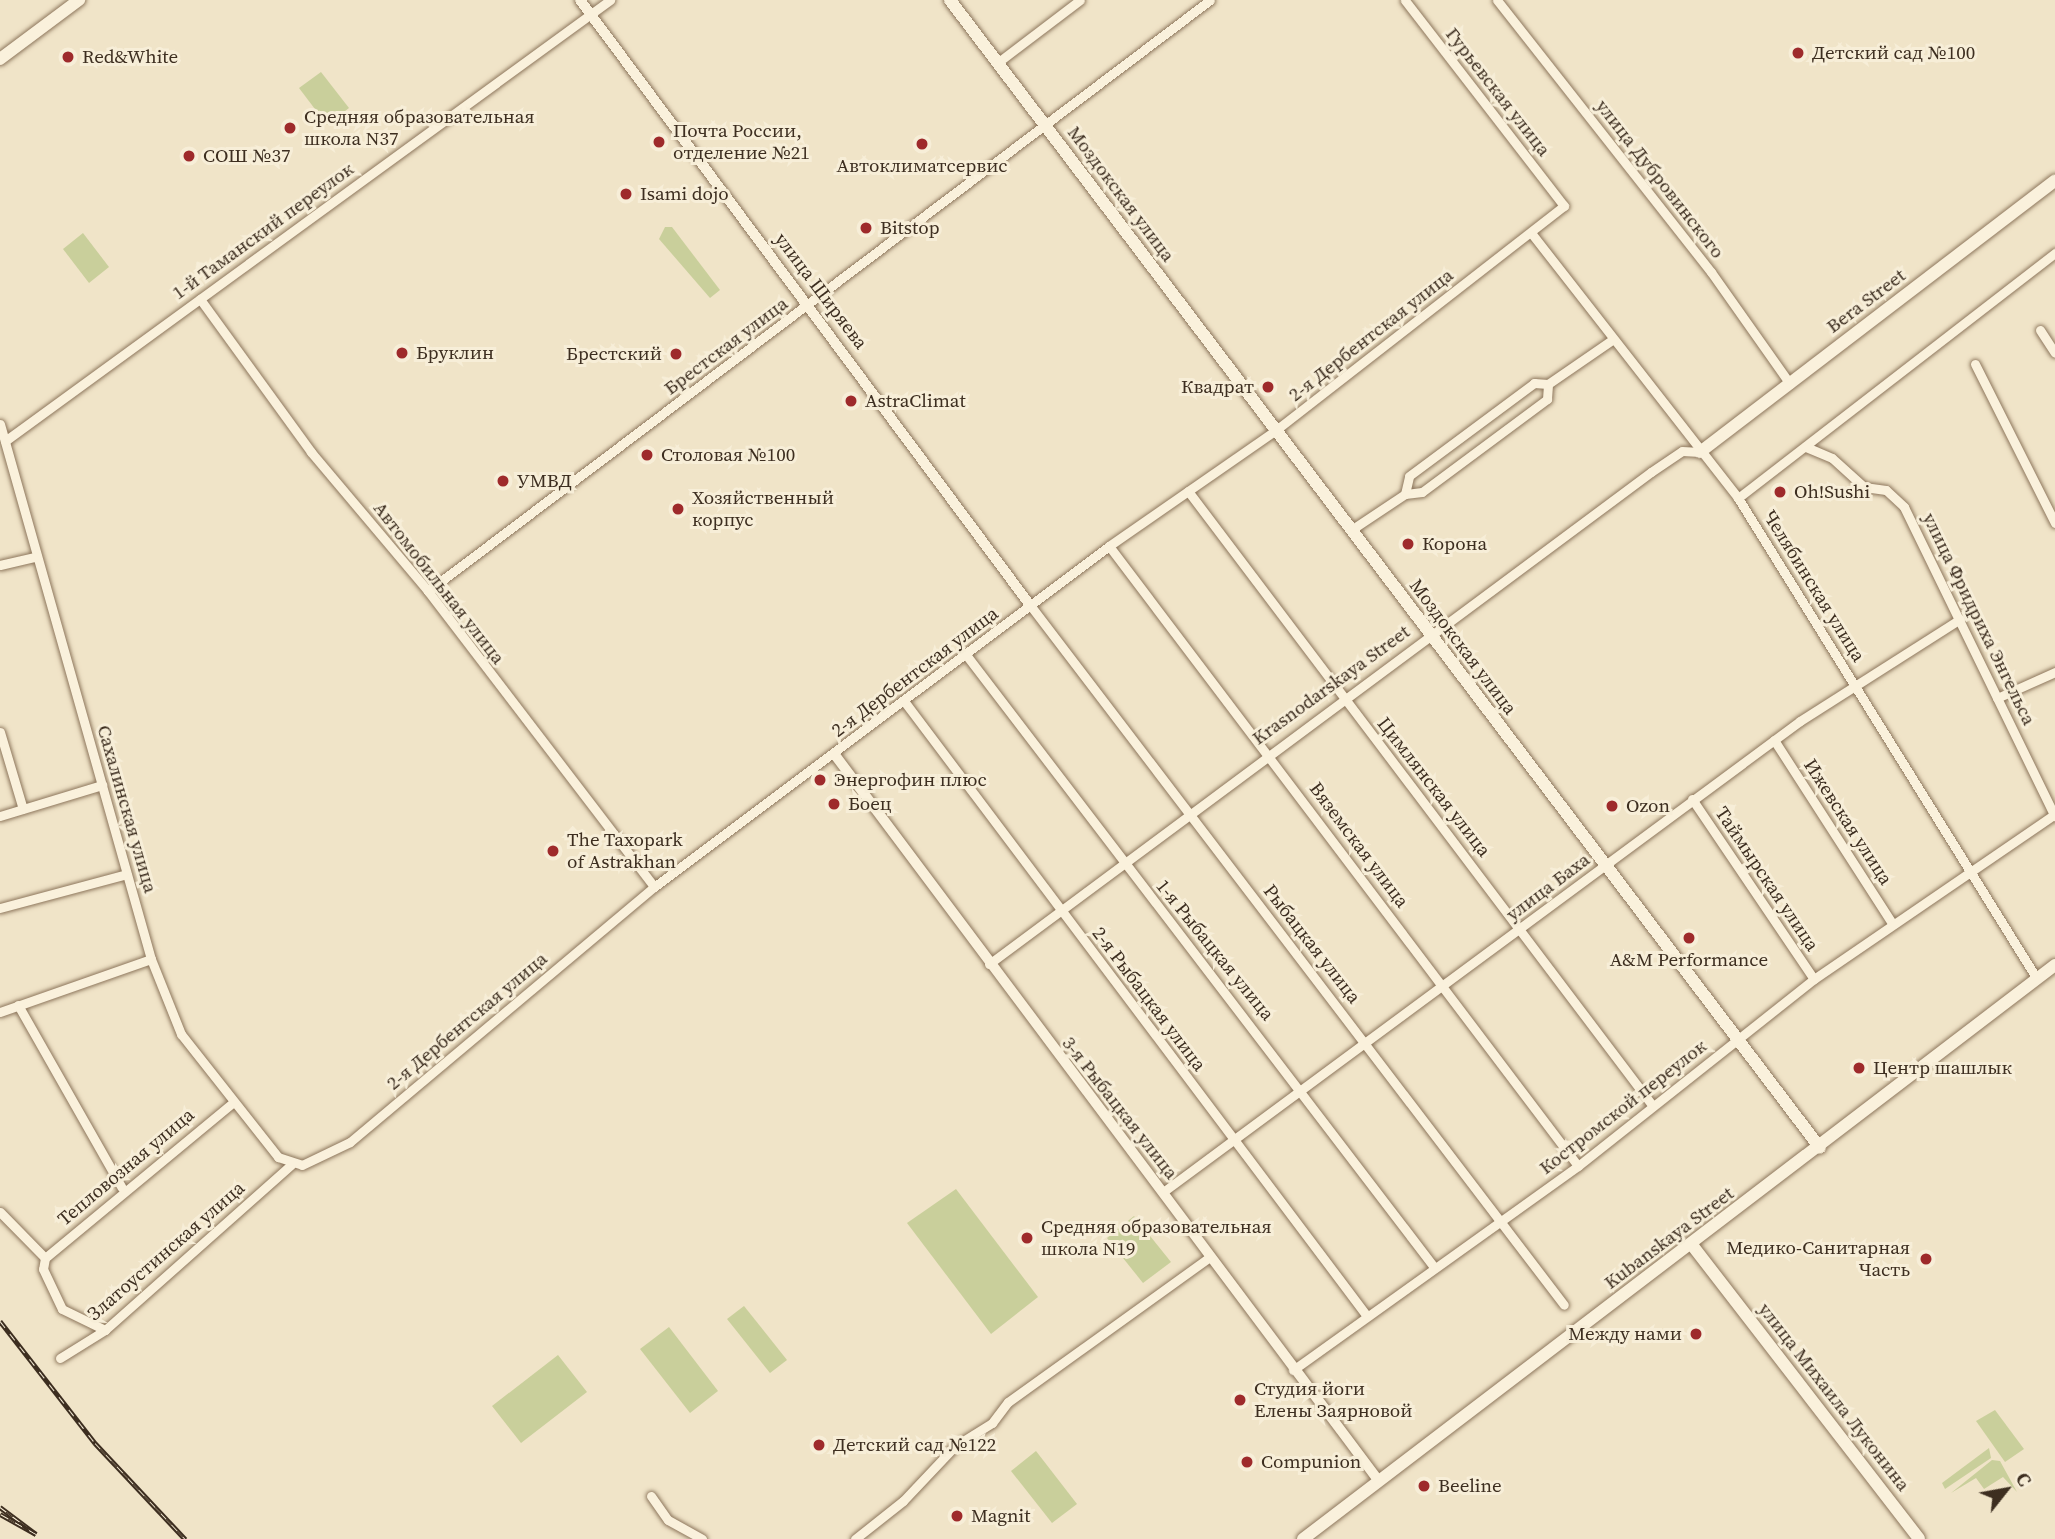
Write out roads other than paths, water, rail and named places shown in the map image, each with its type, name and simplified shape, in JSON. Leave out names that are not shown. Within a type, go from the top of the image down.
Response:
[{"type":"main road","points":[[0,59],[79,0]]},
{"type":"main road","name":"Моздокская улица","points":[[951,0],[1735,1042],[1820,1148]]},
{"type":"main road","name":"Bera Street","points":[[1700,452],[2055,181]]},
{"type":"main road","name":"Kubanskaya Street","points":[[1303,1539],[1820,1148],[2055,965]]},
{"type":"main road","name":"улица Михаила Луконина","points":[[1692,1245],[1919,1539]]},
{"type":"street","name":"улица Ширяева","points":[[580,0],[810,304],[1030,605]]},
{"type":"street","name":"1-й Таманский переулок","points":[[5,441],[610,0]]},
{"type":"street","points":[[998,63],[1080,0]]},
{"type":"street","name":"Брестская улица","points":[[428,592],[1210,0]]},
{"type":"street","name":"Гурьевская улица","points":[[1405,0],[1564,206]]},
{"type":"street","name":"улица Дубровинского","points":[[1497,0],[1711,272],[1790,384]]},
{"type":"street","name":"2-я Дербентская улица","points":[[291,1165],[349,1142],[654,887],[835,755],[1109,546],[1276,430],[1564,206]]},
{"type":"street","name":"Челябинская улица","points":[[1531,234],[1738,498],[2038,978]]},
{"type":"street","points":[[1738,498],[2055,253]]},
{"type":"street","name":"Автомобильная улица","points":[[200,299],[311,452],[428,592],[654,887]]},
{"type":"street","points":[[2040,330],[2055,353]]},
{"type":"street","points":[[1405,494],[1409,476],[1534,383],[1548,384],[1612,340]]},
{"type":"street","points":[[1975,365],[2055,523]]},
{"type":"street","points":[[1351,530],[1405,494],[1422,492],[1548,399],[1548,384]]},
{"type":"street","name":"Сахалинская улица","points":[[0,424],[151,959],[181,1034],[230,1104],[291,1165]]},
{"type":"street","name":"улица Фридриха Энгельса","points":[[1807,447],[1832,458],[1864,487],[1886,490],[1904,507],[2055,814]]},
{"type":"street","name":"Krasnodarskaya Street","points":[[989,964],[1342,697],[1651,472],[1682,452],[1700,452]]},
{"type":"street","name":"Цимлянская улица","points":[[1188,491],[1342,697],[1523,928],[1652,1105]]},
{"type":"street","name":"Вяземская улица","points":[[1109,546],[1578,1166]]},
{"type":"street","points":[[0,565],[36,557]]},
{"type":"street","name":"Рыбацкая улица","points":[[1030,605],[1367,1043],[1564,1305]]},
{"type":"street","name":"улица Баха","points":[[1163,1192],[1306,1092],[1367,1043],[1444,988],[1692,799],[1854,682],[1960,619]]},
{"type":"street","name":"1-я Рыбацкая улица","points":[[967,656],[1123,862],[1306,1092],[1434,1267]]},
{"type":"street","points":[[1997,698],[2054,674]]},
{"type":"street","name":"2-я Рыбацкая улица","points":[[904,701],[1367,1317]]},
{"type":"street","points":[[0,732],[23,808]]},
{"type":"street","name":"Ижевская улица","points":[[1774,740],[1892,923]]},
{"type":"street","name":"3-я Рыбацкая улица","points":[[835,755],[1293,1370],[1379,1481]]},
{"type":"street","points":[[0,816],[102,785]]},
{"type":"street","name":"Таймырская улица","points":[[1692,799],[1814,979]]},
{"type":"street","name":"Костромской переулок","points":[[1293,1370],[1498,1220],[1578,1166],[1814,979],[1970,867],[2055,814]]},
{"type":"street","points":[[0,908],[127,874]]},
{"type":"street","points":[[0,1012],[151,959]]},
{"type":"street","points":[[18,1006],[122,1188]]},
{"type":"street","name":"Тепловозная улица","points":[[45,1258],[122,1188],[230,1104]]},
{"type":"street","name":"Златоустинская улица","points":[[60,1358],[105,1330],[291,1165]]},
{"type":"street","points":[[0,1212],[45,1258],[43,1269],[62,1309],[105,1330]]},
{"type":"street","points":[[855,1539],[902,1502],[955,1446],[992,1423],[1008,1402],[1210,1257]]},
{"type":"street","points":[[651,1496],[667,1520],[702,1539]]},
{"type":"railway","points":[[0,1321],[95,1443],[185,1539]]},
{"type":"railway","points":[[0,1507],[36,1534],[0,1514]]},
{"type":"place","name":"Детский сад №100","points":[[1798,53]]},
{"type":"place","name":"Red&White","points":[[68,57]]},
{"type":"place","name":"Средняя образовательная школа N37","points":[[290,128]]},
{"type":"place","name":"Почта России, отделение №21","points":[[659,142]]},
{"type":"place","name":"Автоклиматсервис","points":[[922,144]]},
{"type":"place","name":"СОШ №37","points":[[189,156]]},
{"type":"place","name":"Isami dojo","points":[[626,194]]},
{"type":"place","name":"Bitstop","points":[[866,228]]},
{"type":"place","name":"Бруклин","points":[[402,353]]},
{"type":"place","name":"Брестский","points":[[676,354]]},
{"type":"place","name":"Квадрат","points":[[1268,387]]},
{"type":"place","name":"AstraClimat","points":[[851,401]]},
{"type":"place","name":"Столовая №100","points":[[647,455]]},
{"type":"place","name":"УМВД","points":[[503,481]]},
{"type":"place","name":"Oh!Sushi","points":[[1780,492]]},
{"type":"place","name":"Хозяйственный корпус","points":[[678,509]]},
{"type":"place","name":"Корона","points":[[1408,544]]},
{"type":"place","name":"Энергофин плюс","points":[[820,780]]},
{"type":"place","name":"Боец","points":[[834,804]]},
{"type":"place","name":"Ozon","points":[[1612,806]]},
{"type":"place","name":"The Taxopark of Astrakhan","points":[[553,851]]},
{"type":"place","name":"A&M Performance","points":[[1689,938]]},
{"type":"place","name":"Центр шашлык","points":[[1859,1068]]},
{"type":"place","name":"Средняя образовательная школа N19","points":[[1027,1238]]},
{"type":"place","name":"Медико-Санитарная Часть","points":[[1926,1259]]},
{"type":"place","name":"Между нами","points":[[1696,1334]]},
{"type":"place","name":"Студия йоги Елены Заярновой","points":[[1240,1400]]},
{"type":"place","name":"Детский сад №122","points":[[819,1445]]},
{"type":"place","name":"Compunion","points":[[1247,1462]]},
{"type":"place","name":"Beeline","points":[[1424,1486]]},
{"type":"place","name":"Magnit","points":[[957,1516]]}]
